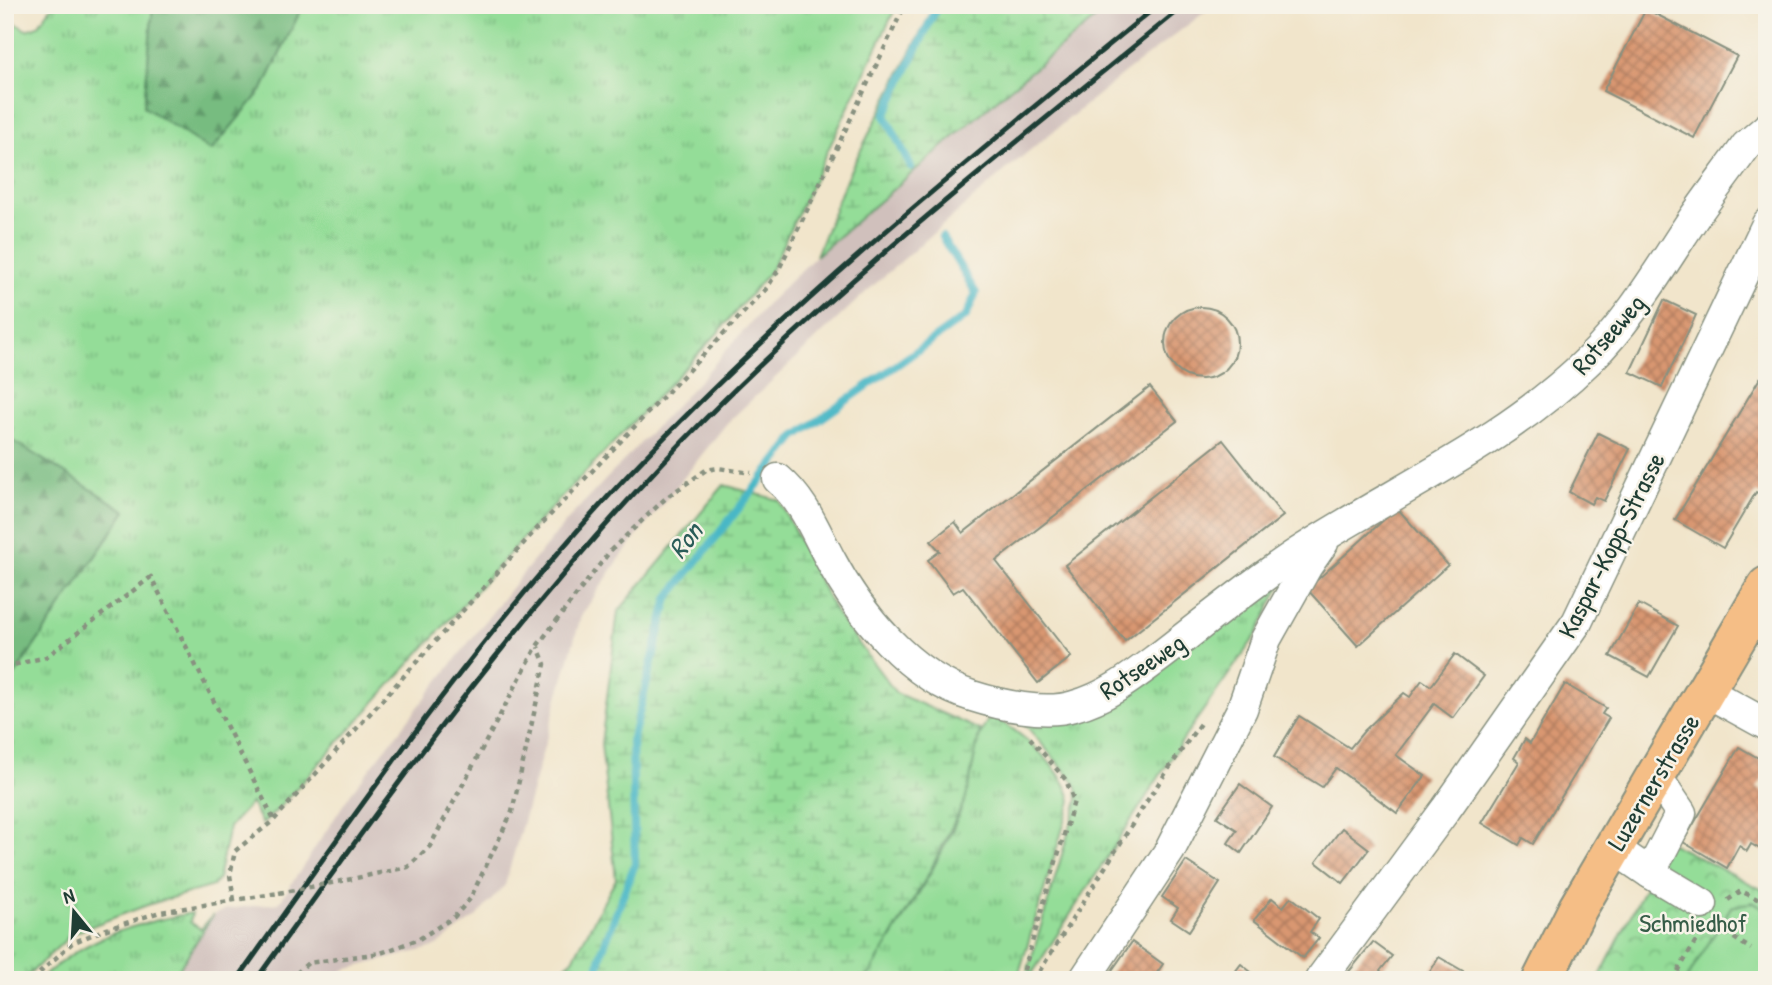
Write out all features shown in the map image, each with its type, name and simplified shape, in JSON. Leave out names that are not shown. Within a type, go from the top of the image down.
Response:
[{"type":"main road","name":"Luzernerstrasse","points":[[1542,980],[1613,848],[1767,586]]},
{"type":"street","name":"Rotseeweg","points":[[778,479],[805,507],[831,561],[854,598],[905,656],[934,678],[969,696],[1042,708],[1072,707],[1098,697],[1128,680],[1292,556],[1498,434],[1545,402],[1592,357],[1626,319],[1746,146],[1767,128]]},
{"type":"street","name":"Kaspar-Kopp-Strasse","points":[[1320,980],[1446,809],[1577,622],[1767,224]]},
{"type":"street","name":"Rotseeweg","points":[[1084,980],[1170,850],[1242,709],[1266,639],[1307,566],[1330,534]]},
{"type":"street","points":[[1707,692],[1767,726]]},
{"type":"street","points":[[1650,873],[1681,813],[1656,776]]},
{"type":"street","points":[[1613,848],[1705,912]]},
{"type":"path","points":[[234,900],[230,875],[235,850],[274,820],[532,534],[767,288],[779,269],[905,5]]},
{"type":"path","points":[[32,980],[72,943],[160,912],[279,893],[408,867],[430,846],[537,646],[611,550],[667,497],[706,470],[735,470]]},
{"type":"path","points":[[5,667],[46,657],[151,577],[274,820]]},
{"type":"path","points":[[289,980],[294,971],[308,963],[381,953],[419,939],[454,917],[470,899],[512,812],[545,664],[537,646]]},
{"type":"path","points":[[1000,703],[1066,780],[1074,801],[1021,980]]},
{"type":"path","points":[[1034,980],[1144,804],[1205,717]]},
{"type":"path","points":[[1705,912],[1751,949]]},
{"type":"shaded area","points":[[1112,5],[1214,5],[1126,72],[1007,169],[866,292],[727,423],[620,558],[581,616],[505,885],[478,915],[435,947],[344,970],[336,980],[172,980],[213,915],[227,909],[279,903],[351,793],[520,577],[573,514],[701,379],[770,301],[816,256],[1008,90]]},
{"type":"green space","points":[[53,5],[153,5],[144,107],[263,89],[303,5],[897,5],[771,270],[716,335],[539,521],[277,810],[262,824],[251,803],[229,827],[218,879],[213,886],[150,904],[73,933],[23,980],[5,980],[5,689],[126,511],[5,436],[5,16],[26,30],[38,26]]},
{"type":"green space","points":[[153,5],[303,5],[263,89],[211,151],[144,107]]},
{"type":"green space","points":[[935,5],[1112,5],[1008,90],[816,256],[847,177]]},
{"type":"green space","points":[[5,436],[126,511],[5,689]]},
{"type":"green space","points":[[724,485],[779,500],[835,612],[896,693],[980,730],[966,798],[928,875],[866,980],[548,980],[573,959],[616,879],[601,744],[618,612]]},
{"type":"green space","points":[[1290,566],[1257,634],[1188,732],[1028,980],[1025,980],[1078,800],[1077,787],[1071,778],[1022,721],[1059,720]]},
{"type":"green space","points":[[990,717],[1026,740],[1051,764],[1071,801],[1017,980],[866,980],[920,892],[956,823],[971,778],[980,736]]},
{"type":"green space","name":"Schmiedhof","points":[[1668,842],[1767,892],[1767,980],[1598,980]]},
{"type":"green space","points":[[1753,902],[1767,910],[1767,980],[1686,980],[1731,907]]},
{"type":"green space","points":[[192,913],[190,922],[201,929],[213,915],[172,980],[40,980],[74,953],[110,934]]},
{"type":"building","points":[[1646,9],[1737,56],[1694,138],[1603,91]]},
{"type":"building","points":[[1664,300],[1696,315],[1662,387],[1630,372]]},
{"type":"building","points":[[1208,307],[1227,317],[1235,329],[1235,357],[1227,369],[1215,377],[1194,379],[1175,369],[1167,357],[1165,336],[1175,317],[1187,309]]},
{"type":"building","points":[[1760,378],[1767,383],[1767,489],[1763,496],[1756,492],[1723,548],[1675,520]]},
{"type":"building","points":[[1150,387],[1177,421],[996,561],[1071,657],[1038,683],[963,587],[953,593],[928,560],[940,551],[931,541],[955,522],[963,533]]},
{"type":"building","points":[[1598,433],[1630,449],[1604,501],[1595,497],[1591,504],[1569,492]]},
{"type":"building","points":[[1223,440],[1283,516],[1125,641],[1065,565]]},
{"type":"building","points":[[1397,508],[1448,565],[1358,646],[1307,589]]},
{"type":"building","points":[[1639,604],[1678,626],[1649,677],[1610,656]]},
{"type":"building","points":[[1455,654],[1484,676],[1453,718],[1434,704],[1396,755],[1425,776],[1397,813],[1336,768],[1322,787],[1274,757],[1299,716],[1350,748],[1404,693],[1410,697],[1422,680],[1431,686]]},
{"type":"building","points":[[1565,684],[1606,708],[1602,714],[1609,718],[1533,844],[1523,838],[1519,845],[1482,823],[1519,762],[1514,758],[1525,739],[1530,743]]},
{"type":"building","points":[[1739,747],[1767,763],[1767,772],[1757,788],[1767,793],[1767,853],[1751,844],[1747,851],[1739,846],[1727,868],[1683,842]]},
{"type":"building","points":[[1240,784],[1272,807],[1241,853],[1228,843],[1237,830],[1217,817]]},
{"type":"building","points":[[1342,828],[1369,849],[1343,883],[1316,862]]},
{"type":"building","points":[[1186,861],[1220,883],[1189,931],[1171,919],[1178,908],[1162,897]]},
{"type":"building","points":[[1291,897],[1319,919],[1310,932],[1319,938],[1303,958],[1254,920],[1272,898],[1283,907]]},
{"type":"building","points":[[1132,942],[1163,964],[1152,980],[1113,980],[1108,976]]},
{"type":"building","points":[[1373,942],[1392,956],[1380,971],[1392,980],[1342,980]]},
{"type":"building","points":[[1439,957],[1475,978],[1425,980]]},
{"type":"building","points":[[1241,964],[1261,980],[1229,980]]},
{"type":"waterway","name":"Ron","points":[[911,167],[885,115],[938,5]]},
{"type":"waterway","name":"Ron","points":[[596,980],[602,951],[635,864],[632,741],[668,598],[795,437],[966,316],[976,293],[942,237]]},
{"type":"railway","points":[[237,980],[377,783],[474,655],[577,531],[631,472],[693,409],[821,288],[954,173],[1158,5]]},
{"type":"railway","points":[[256,980],[361,833],[470,689],[584,550],[644,483],[763,363],[880,256],[1185,5]]}]
